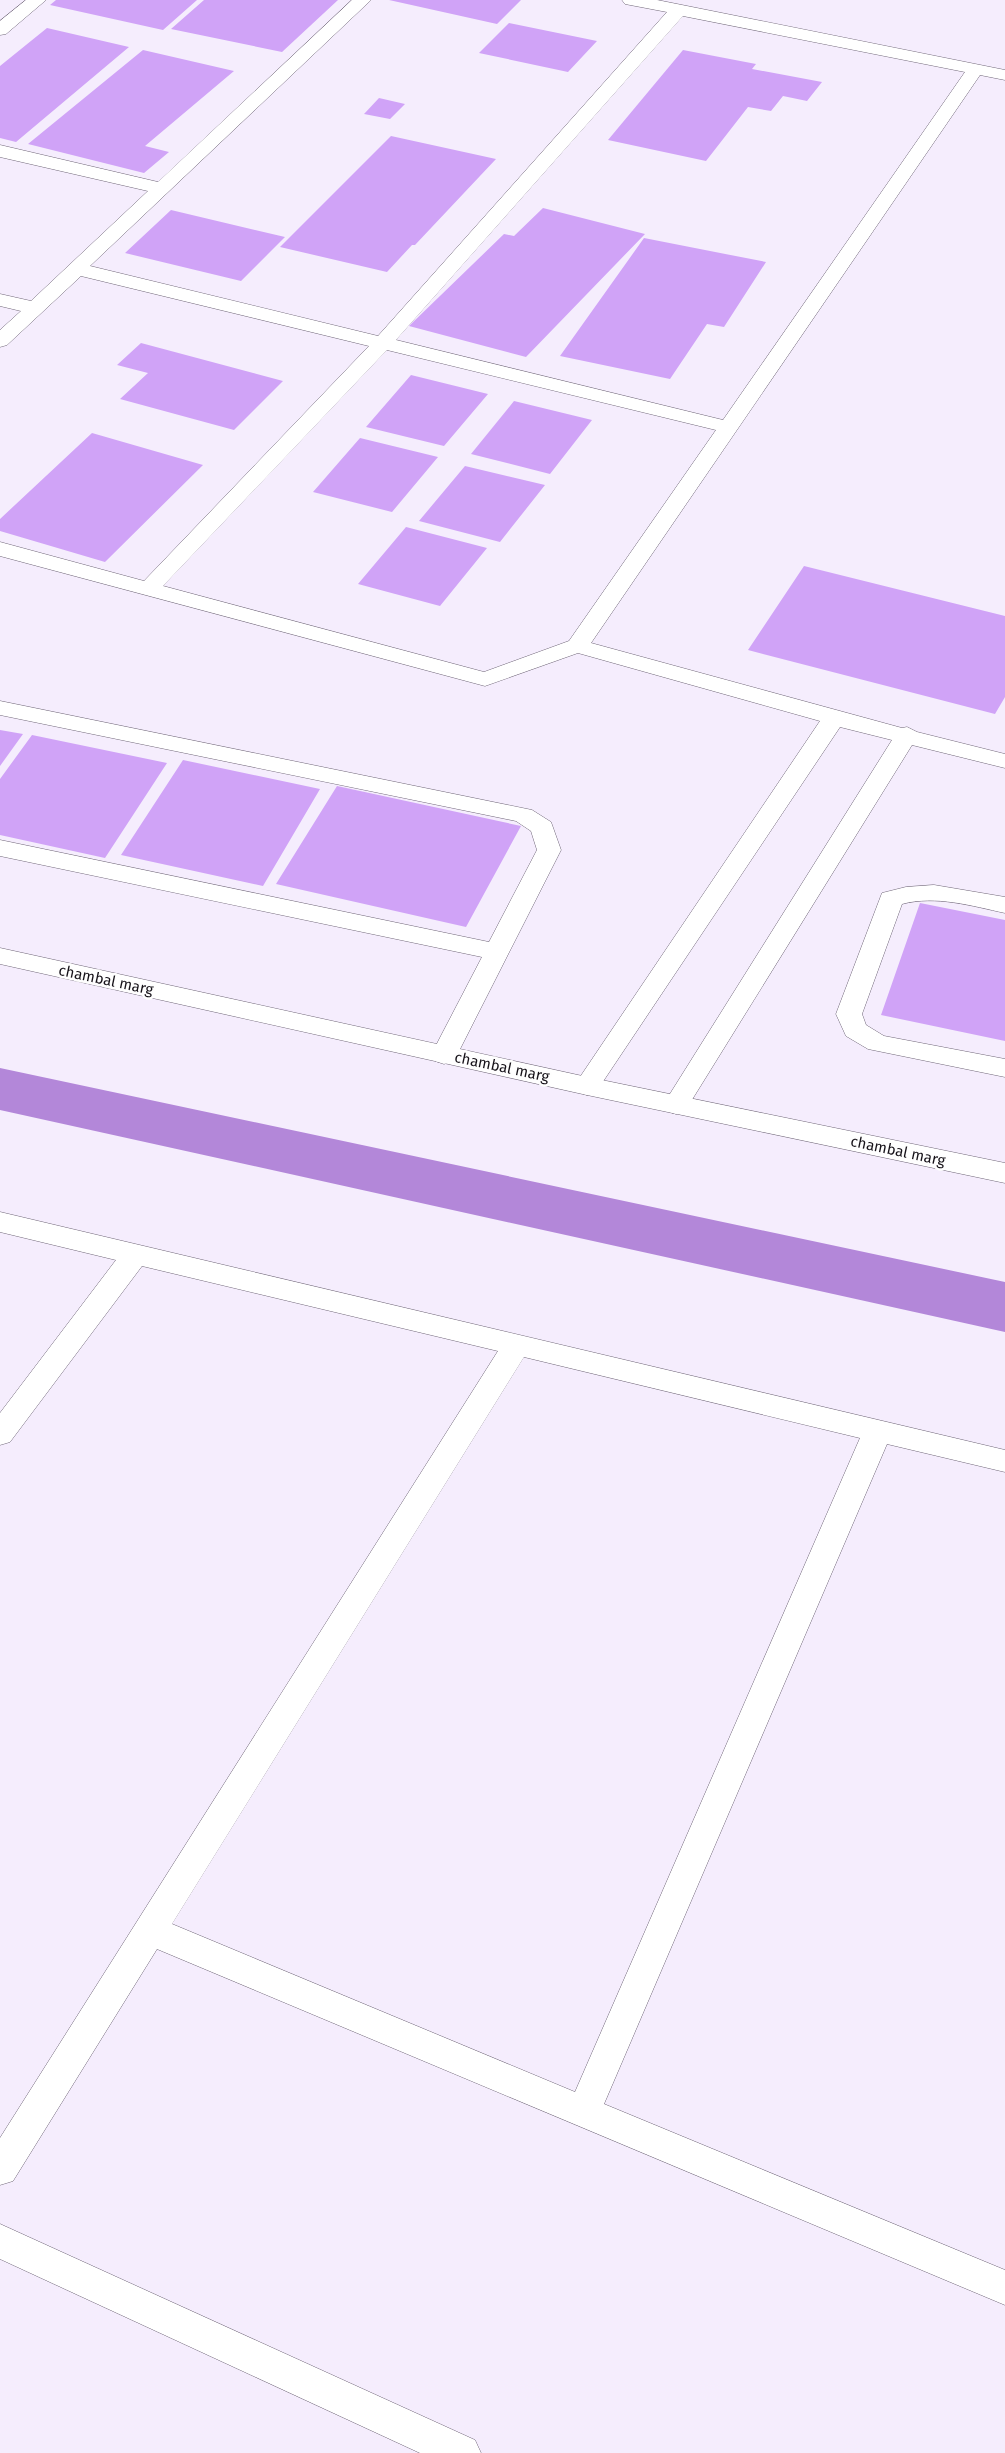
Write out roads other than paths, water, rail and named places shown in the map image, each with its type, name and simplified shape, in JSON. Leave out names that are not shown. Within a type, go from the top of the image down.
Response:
[{"type":"street","points":[[0,30],[37,0]]},
{"type":"street","points":[[0,341],[362,0]]},
{"type":"street","points":[[631,0],[1005,75]]},
{"type":"street","points":[[148,589],[382,344],[680,10]]},
{"type":"street","points":[[0,549],[486,679],[577,646],[976,69]]},
{"type":"street","points":[[0,151],[162,189]]},
{"type":"street","points":[[77,269],[728,427]]},
{"type":"street","points":[[0,300],[35,308]]},
{"type":"street","points":[[577,646],[834,718],[907,734],[1005,761]]},
{"type":"street","points":[[0,708],[523,816],[542,827],[549,850],[444,1055]]},
{"type":"street","points":[[587,1086],[834,718]]},
{"type":"street","points":[[676,1105],[907,734]]},
{"type":"street","points":[[0,848],[497,952]]},
{"type":"street","points":[[1005,905],[939,892],[911,892],[891,899],[849,1014],[855,1030],[877,1043],[1005,1068]]},
{"type":"street","name":"chambal marg","points":[[0,956],[587,1086],[1005,1173]]},
{"type":"street","points":[[0,1222],[1005,1461]]},
{"type":"street","points":[[0,1434],[136,1254]]},
{"type":"street","points":[[0,2169],[517,1345]]},
{"type":"street","points":[[584,2111],[878,1431]]},
{"type":"street","points":[[149,1930],[1005,2288]]},
{"type":"street","points":[[0,2241],[423,2445],[462,2453]]},
{"type":"waterway","points":[[0,1089],[1005,1307]]}]
